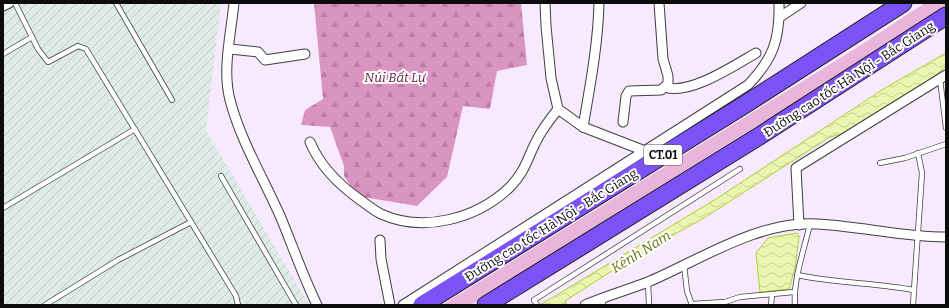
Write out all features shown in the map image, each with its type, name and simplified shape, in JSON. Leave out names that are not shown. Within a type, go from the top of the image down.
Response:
[{"type":"highway","name":"Đường cao tốc Hà Nội - Bắc Giang","points":[[422,305],[744,105],[903,3]]},
{"type":"highway","name":"Đường cao tốc Hà Nội - Bắc Giang","points":[[486,305],[761,135],[946,16]]},
{"type":"highway","points":[[908,41],[946,20]]},
{"type":"street","points":[[3,6],[9,3]]},
{"type":"street","points":[[234,3],[227,70],[230,100],[248,148],[280,217],[317,305]]},
{"type":"street","points":[[545,3],[551,78],[558,109],[583,127],[644,151]]},
{"type":"street","points":[[583,127],[592,78],[598,27],[599,3]]},
{"type":"street","points":[[659,3],[663,59],[668,81],[665,88]]},
{"type":"street","points":[[403,305],[748,84],[764,68],[773,52],[780,17],[779,3]]},
{"type":"street","points":[[780,17],[801,3]]},
{"type":"street","points":[[230,49],[258,52],[265,60],[305,54]]},
{"type":"street","points":[[623,122],[626,96],[629,91],[661,90],[665,88],[680,89],[705,82],[756,53]]},
{"type":"street","points":[[799,225],[796,168],[943,77]]},
{"type":"street","points":[[310,142],[324,167],[342,187],[381,214],[404,222],[431,223],[458,218],[486,204],[508,189],[523,172],[538,137],[558,109]]},
{"type":"street","points":[[585,305],[603,301],[648,282],[740,238],[799,225],[810,224],[919,237],[946,237]]},
{"type":"street","points":[[380,240],[381,259],[390,305]]},
{"type":"lane","points":[[15,3],[38,49],[48,62],[78,46],[86,49],[236,296],[238,305]]},
{"type":"lane","points":[[116,3],[172,100]]},
{"type":"lane","points":[[3,54],[32,37]]},
{"type":"lane","points":[[943,77],[946,128]]},
{"type":"lane","points":[[3,208],[135,129]]},
{"type":"lane","points":[[880,163],[904,158],[946,144]]},
{"type":"lane","points":[[913,305],[914,290],[916,287],[922,173],[918,153]]},
{"type":"lane","points":[[538,305],[534,300],[740,169]]},
{"type":"lane","points":[[221,176],[296,305]]},
{"type":"lane","points":[[45,305],[118,260],[191,222]]},
{"type":"lane","points":[[795,305],[794,292],[797,275],[810,224]]},
{"type":"lane","points":[[684,265],[687,291],[692,305],[725,302],[740,297],[794,292]]},
{"type":"lane","points":[[797,275],[825,280],[882,284],[914,290]]},
{"type":"lane","points":[[648,282],[649,305]]},
{"type":"lane","points":[[771,305],[772,295]]},
{"type":"shaded area","points":[[3,3],[221,3],[206,130],[309,305],[3,305]]},
{"type":"shaded area","points":[[925,3],[946,3],[946,7],[855,66],[729,143],[471,305],[442,305],[853,50]]},
{"type":"green space","name":"Núi Bất Lự","points":[[314,3],[521,3],[527,65],[497,71],[490,109],[463,106],[447,177],[417,206],[357,196],[344,176],[344,166],[330,127],[301,125],[305,110],[323,99]]},
{"type":"water","name":"Kênh Nam","points":[[946,53],[946,66],[935,76],[846,134],[830,137],[704,218],[635,256],[565,301],[567,305],[540,305],[716,199],[885,88]]},
{"type":"water","points":[[797,233],[799,236],[795,268],[789,289],[760,292],[756,253],[768,238]]},
{"type":"waterway","name":"Kênh Nam","points":[[615,268],[648,248]]}]
